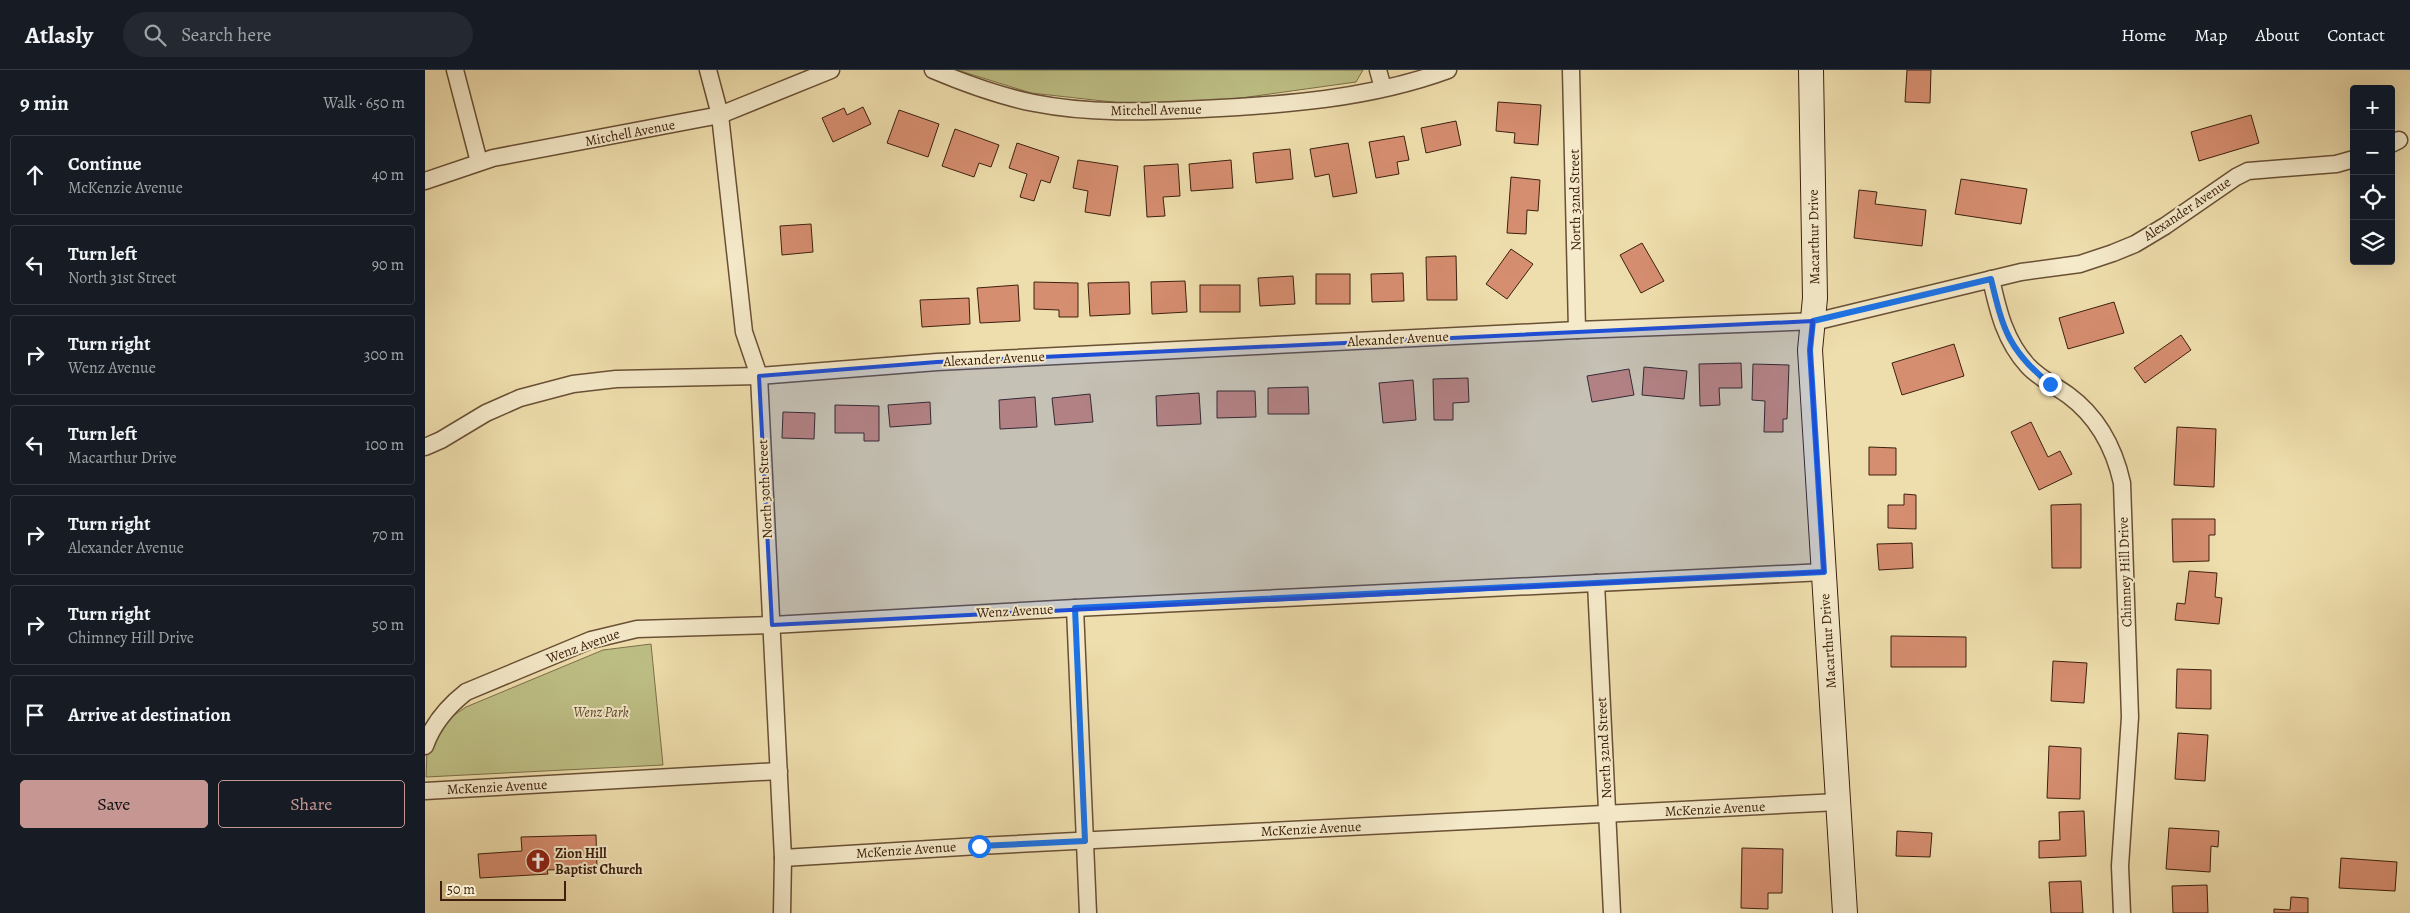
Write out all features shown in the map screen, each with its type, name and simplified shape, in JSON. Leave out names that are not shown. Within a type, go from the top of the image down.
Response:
[{"type":"main road","name":"Macarthur Drive","points":[[1811,70],[1815,298],[1810,350],[1845,913]]},
{"type":"street","points":[[455,70],[479,162]]},
{"type":"street","name":"North 30th Street","points":[[708,70],[720,115],[744,332],[759,376],[783,858],[782,913]]},
{"type":"street","name":"Mitchell Avenue","points":[[425,181],[479,162],[720,115],[831,70]]},
{"type":"street","name":"Mitchell Avenue","points":[[933,70],[966,84],[1034,104],[1073,110],[1113,112],[1251,106],[1328,99],[1383,88],[1448,70]]},
{"type":"street","points":[[1378,70],[1383,88]]},
{"type":"street","name":"North 32nd Street","points":[[1571,70],[1577,330]]},
{"type":"street","name":"Alexander Avenue","points":[[425,446],[441,440],[486,414],[520,398],[573,384],[615,379],[759,376],[937,362],[1577,330],[1813,321],[2021,272],[2080,264],[2135,244],[2248,171],[2336,164],[2350,160]]},
{"type":"street","name":"Chimney Hill Drive","points":[[1991,279],[2001,324],[2018,353],[2029,367],[2078,403],[2099,425],[2118,462],[2122,483],[2130,717],[2120,866],[2122,913]]},
{"type":"street","name":"Wenz Avenue","points":[[425,746],[439,718],[451,704],[466,692],[591,640],[637,629],[772,625],[1075,608],[1824,572]]},
{"type":"street","name":"North 32nd Street","points":[[1596,583],[1612,913]]},
{"type":"street","points":[[1075,608],[1088,913]]},
{"type":"street","name":"McKenzie Avenue","points":[[425,791],[779,772]]},
{"type":"street","name":"McKenzie Avenue","points":[[783,858],[1838,802]]},
{"type":"highlighted area","points":[[1813,321],[1810,350],[1824,572],[772,625],[759,376],[937,362]]},
{"type":"green space","points":[[957,70],[1363,70],[1356,82],[1241,98],[1149,106],[1031,93]]},
{"type":"green space","name":"Wenz Park","points":[[651,644],[663,765],[426,777],[427,750],[441,724],[466,707],[603,650]]},
{"type":"building","points":[[1907,70],[1931,70],[1930,103],[1905,102]]},
{"type":"building","points":[[1498,102],[1541,105],[1538,145],[1514,143],[1515,133],[1496,131]]},
{"type":"building","points":[[863,107],[871,124],[833,142],[822,118],[844,108],[847,115]]},
{"type":"building","points":[[899,110],[939,124],[928,157],[887,143]]},
{"type":"building","points":[[2251,115],[2259,143],[2199,161],[2191,132]]},
{"type":"building","points":[[1456,121],[1461,145],[1426,153],[1421,128]]},
{"type":"building","points":[[955,129],[999,145],[991,167],[979,163],[974,177],[942,166]]},
{"type":"building","points":[[1404,136],[1409,160],[1397,162],[1399,174],[1376,178],[1369,142]]},
{"type":"building","points":[[1017,143],[1059,157],[1050,183],[1041,180],[1034,201],[1020,197],[1027,174],[1009,168]]},
{"type":"building","points":[[1348,143],[1357,193],[1333,197],[1329,174],[1315,177],[1310,149]]},
{"type":"building","points":[[1290,149],[1293,179],[1256,183],[1253,153]]},
{"type":"building","points":[[1078,160],[1118,166],[1110,216],[1085,212],[1088,191],[1073,188]]},
{"type":"building","points":[[1231,160],[1233,188],[1191,191],[1189,164]]},
{"type":"building","points":[[1178,164],[1180,196],[1163,197],[1165,216],[1147,217],[1144,166]]},
{"type":"building","points":[[1511,177],[1540,180],[1538,211],[1527,210],[1526,234],[1507,233]]},
{"type":"building","points":[[1961,179],[2027,189],[2021,224],[1955,214]]},
{"type":"building","points":[[1859,190],[1877,192],[1875,204],[1926,210],[1922,246],[1854,238]]},
{"type":"building","points":[[811,224],[813,252],[782,255],[780,226]]},
{"type":"building","points":[[1642,243],[1664,281],[1641,293],[1620,255]]},
{"type":"building","points":[[1511,249],[1533,264],[1507,299],[1486,284]]},
{"type":"building","points":[[1456,256],[1457,300],[1427,300],[1426,257]]},
{"type":"building","points":[[1403,273],[1404,301],[1372,302],[1371,274]]},
{"type":"building","points":[[1316,274],[1350,274],[1350,304],[1316,304]]},
{"type":"building","points":[[1293,276],[1295,304],[1260,306],[1258,278]]},
{"type":"building","points":[[1185,281],[1187,312],[1152,314],[1151,282]]},
{"type":"building","points":[[1034,282],[1078,283],[1078,317],[1059,317],[1059,310],[1034,309]]},
{"type":"building","points":[[1129,282],[1130,314],[1090,316],[1088,283]]},
{"type":"building","points":[[1018,285],[1020,321],[980,323],[977,288]]},
{"type":"building","points":[[1200,285],[1240,285],[1240,312],[1200,312]]},
{"type":"building","points":[[969,298],[970,324],[922,327],[920,300]]},
{"type":"building","points":[[2114,302],[2124,333],[2068,349],[2059,318]]},
{"type":"building","points":[[2181,335],[2191,350],[2145,383],[2134,368]]},
{"type":"building","points":[[1954,344],[1964,376],[1902,395],[1892,363]]},
{"type":"building","points":[[1741,363],[1742,388],[1719,388],[1720,405],[1700,406],[1699,364]]},
{"type":"building","points":[[1753,364],[1789,365],[1787,419],[1783,419],[1783,432],[1764,432],[1765,401],[1752,400]]},
{"type":"building","points":[[1644,367],[1687,371],[1684,399],[1642,395]]},
{"type":"building","points":[[1629,369],[1634,395],[1592,402],[1587,376]]},
{"type":"building","points":[[1468,378],[1469,402],[1453,403],[1453,420],[1434,420],[1433,379]]},
{"type":"building","points":[[1413,380],[1416,420],[1383,423],[1379,383]]},
{"type":"building","points":[[1308,387],[1309,414],[1268,414],[1268,388]]},
{"type":"building","points":[[1217,391],[1255,391],[1256,417],[1217,418]]},
{"type":"building","points":[[1199,393],[1201,424],[1157,426],[1156,396]]},
{"type":"building","points":[[1090,394],[1093,422],[1055,425],[1052,398]]},
{"type":"building","points":[[1035,397],[1037,427],[1000,429],[999,400]]},
{"type":"building","points":[[930,402],[931,424],[890,427],[888,405]]},
{"type":"building","points":[[835,405],[879,406],[879,441],[864,441],[864,433],[835,433]]},
{"type":"building","points":[[783,412],[815,413],[814,439],[782,438]]},
{"type":"building","points":[[2031,422],[2048,457],[2060,451],[2072,474],[2039,490],[2011,432]]},
{"type":"building","points":[[2177,427],[2216,429],[2214,487],[2174,485]]},
{"type":"building","points":[[1869,447],[1896,448],[1896,475],[1869,475]]},
{"type":"building","points":[[1904,494],[1916,495],[1916,529],[1888,528],[1888,505],[1904,505]]},
{"type":"building","points":[[2081,504],[2081,568],[2052,568],[2051,505]]},
{"type":"building","points":[[2172,519],[2215,519],[2215,535],[2209,535],[2209,561],[2173,562]]},
{"type":"building","points":[[1912,543],[1913,568],[1879,570],[1877,544]]},
{"type":"building","points":[[2189,571],[2217,573],[2215,597],[2222,598],[2219,624],[2175,620],[2177,603],[2185,604]]},
{"type":"building","points":[[1891,636],[1966,637],[1966,667],[1891,667]]},
{"type":"building","points":[[2053,661],[2087,663],[2084,703],[2051,701]]},
{"type":"building","points":[[2177,669],[2211,670],[2211,709],[2176,708]]},
{"type":"building","points":[[2178,733],[2208,735],[2205,781],[2175,779]]},
{"type":"building","points":[[2049,746],[2081,748],[2080,799],[2047,798]]},
{"type":"building","points":[[2084,811],[2086,856],[2039,858],[2039,841],[2060,840],[2059,812]]},
{"type":"building","points":[[2169,828],[2219,831],[2218,847],[2211,846],[2210,872],[2166,869]]},
{"type":"building","points":[[1897,831],[1932,833],[1930,857],[1896,856]]},
{"type":"building","name":"Zion Hill Baptist Church","points":[[596,835],[597,868],[547,870],[548,874],[480,878],[478,854],[522,851],[521,837]]},
{"type":"building","points":[[1742,848],[1783,849],[1782,893],[1768,893],[1768,909],[1741,908]]},
{"type":"building","points":[[2341,858],[2397,862],[2395,891],[2339,888]]},
{"type":"building","points":[[2081,881],[2083,913],[2051,913],[2049,882]]},
{"type":"building","points":[[2207,885],[2208,913],[2173,913],[2172,886]]},
{"type":"building","points":[[2291,897],[2308,898],[2308,913],[2274,913],[2274,909],[2290,910]]},
{"type":"place","name":"Zion Hill Baptist Church","points":[[538,861]]},
{"type":"route","points":[[979,846],[1085,841],[1075,608],[1824,572],[1810,350],[1813,321],[1991,279],[2001,324],[2010,341],[2029,367],[2050,384]]}]
